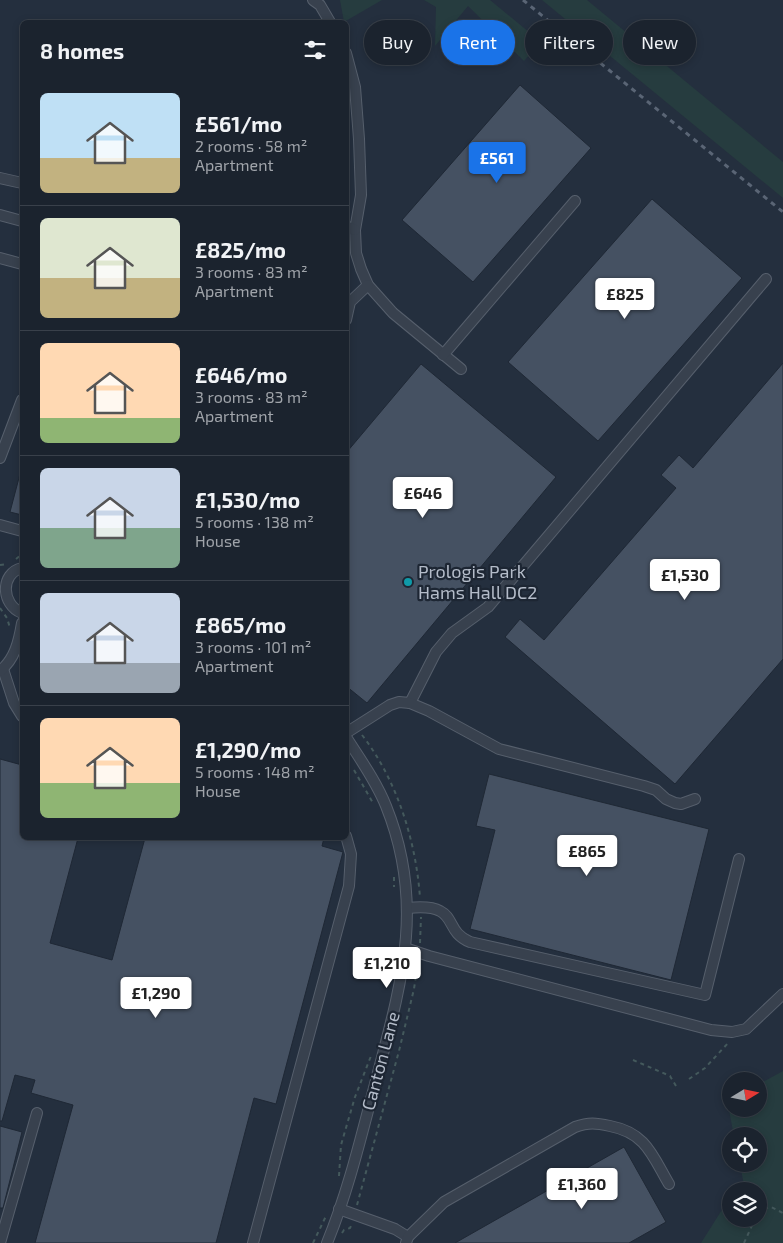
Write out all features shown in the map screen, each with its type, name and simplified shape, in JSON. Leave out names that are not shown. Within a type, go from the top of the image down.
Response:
[{"type":"street","points":[[313,0],[320,5],[329,20]]},
{"type":"street","points":[[349,64],[355,87],[361,195],[351,228],[361,269],[368,285],[393,313],[461,369]]},
{"type":"street","points":[[0,178],[20,183]]},
{"type":"street","points":[[443,355],[575,201]]},
{"type":"street","points":[[0,215],[20,220]]},
{"type":"street","points":[[0,258],[20,263]]},
{"type":"street","points":[[410,703],[436,652],[452,634],[488,608],[766,279]]},
{"type":"street","points":[[349,306],[350,302],[368,285]]},
{"type":"street","points":[[0,458],[20,405]]},
{"type":"street","points":[[0,525],[20,530]]},
{"type":"street","points":[[0,576],[19,568]]},
{"type":"street","points":[[19,568],[8,579],[3,602],[20,611]]},
{"type":"street","points":[[20,634],[13,654],[1,670],[14,703],[20,713]]},
{"type":"street","points":[[349,733],[390,705],[399,702],[410,703],[429,711],[499,749],[644,786],[656,790],[666,799],[675,803],[681,804],[695,799]]},
{"type":"street","name":"Canton Lane","points":[[327,1243],[356,1155],[396,1006],[403,968],[408,908],[405,877],[397,838],[385,805],[349,740]]},
{"type":"street","points":[[253,1243],[349,886],[351,854],[347,840]]},
{"type":"street","points":[[408,908],[427,907],[440,910],[447,916],[454,931],[461,938],[470,942],[705,995],[739,859]]},
{"type":"street","points":[[405,948],[429,956],[702,1027],[732,1032],[746,1029],[783,994]]},
{"type":"street","points":[[0,1243],[37,1113]]},
{"type":"street","points":[[339,1210],[395,1229],[407,1240],[450,1198],[575,1127],[586,1123],[618,1127],[633,1133],[646,1145],[669,1184]]},
{"type":"path","points":[[3,602],[10,628]]},
{"type":"path","points":[[352,766],[375,806]]},
{"type":"path","points":[[393,876],[395,894]]},
{"type":"path","points":[[689,1079],[705,1068],[729,1043],[732,1032]]},
{"type":"path","points":[[339,1178],[341,1145],[355,1097],[373,1050]]},
{"type":"path","points":[[633,1060],[670,1076],[676,1086]]},
{"type":"path","points":[[767,1208],[771,1208],[783,1213]]},
{"type":"path","points":[[313,1243],[327,1213]]},
{"type":"path","points":[[744,1243],[751,1227]]},
{"type":"green space","points":[[340,0],[382,0],[347,20],[344,20]]},
{"type":"green space","points":[[424,0],[490,0],[514,20],[482,20],[468,6],[456,20],[441,20],[441,39],[435,46],[436,7]]},
{"type":"green space","points":[[542,0],[587,0],[611,20],[566,20]]},
{"type":"green space","points":[[515,21],[525,29],[524,61],[515,52]]},
{"type":"green space","points":[[613,21],[623,30],[623,65],[666,65],[783,162],[783,198],[613,58]]},
{"type":"green space","points":[[783,1071],[783,1243],[701,1243],[722,1210],[722,1227],[767,1227],[767,1182],[743,1182],[741,1172],[767,1172],[767,1127],[732,1127],[730,1118],[768,1118],[768,1079]]},
{"type":"building","points":[[520,85],[591,148],[473,282],[402,220]]},
{"type":"building","points":[[652,199],[742,278],[598,441],[508,362]]},
{"type":"building","points":[[783,363],[783,659],[675,784],[505,637],[520,619],[544,640],[676,488],[661,475],[679,455],[693,468]]},
{"type":"building","name":"Prologis Park Hams Hall DC2","points":[[421,364],[556,477],[367,703],[349,688],[349,449]]},
{"type":"building","points":[[20,474],[20,514],[10,512]]},
{"type":"building","points":[[0,759],[20,764],[20,840],[77,840],[50,943],[112,960],[144,840],[324,840],[322,846],[343,852],[276,1104],[254,1098],[216,1243],[35,1243],[73,1105],[31,1093],[35,1080],[15,1075],[2,1121],[0,1121]]},
{"type":"building","points":[[489,774],[709,829],[671,980],[470,929],[495,830],[476,826]]},
{"type":"building","points":[[0,1126],[22,1132],[3,1208],[0,1208]]},
{"type":"building","points":[[624,1147],[666,1222],[629,1243],[455,1243]]},
{"type":"railway","points":[[523,0],[783,212]]},
{"type":"place","name":"Prologis Park Hams Hall DC2","points":[[408,582]]}]
